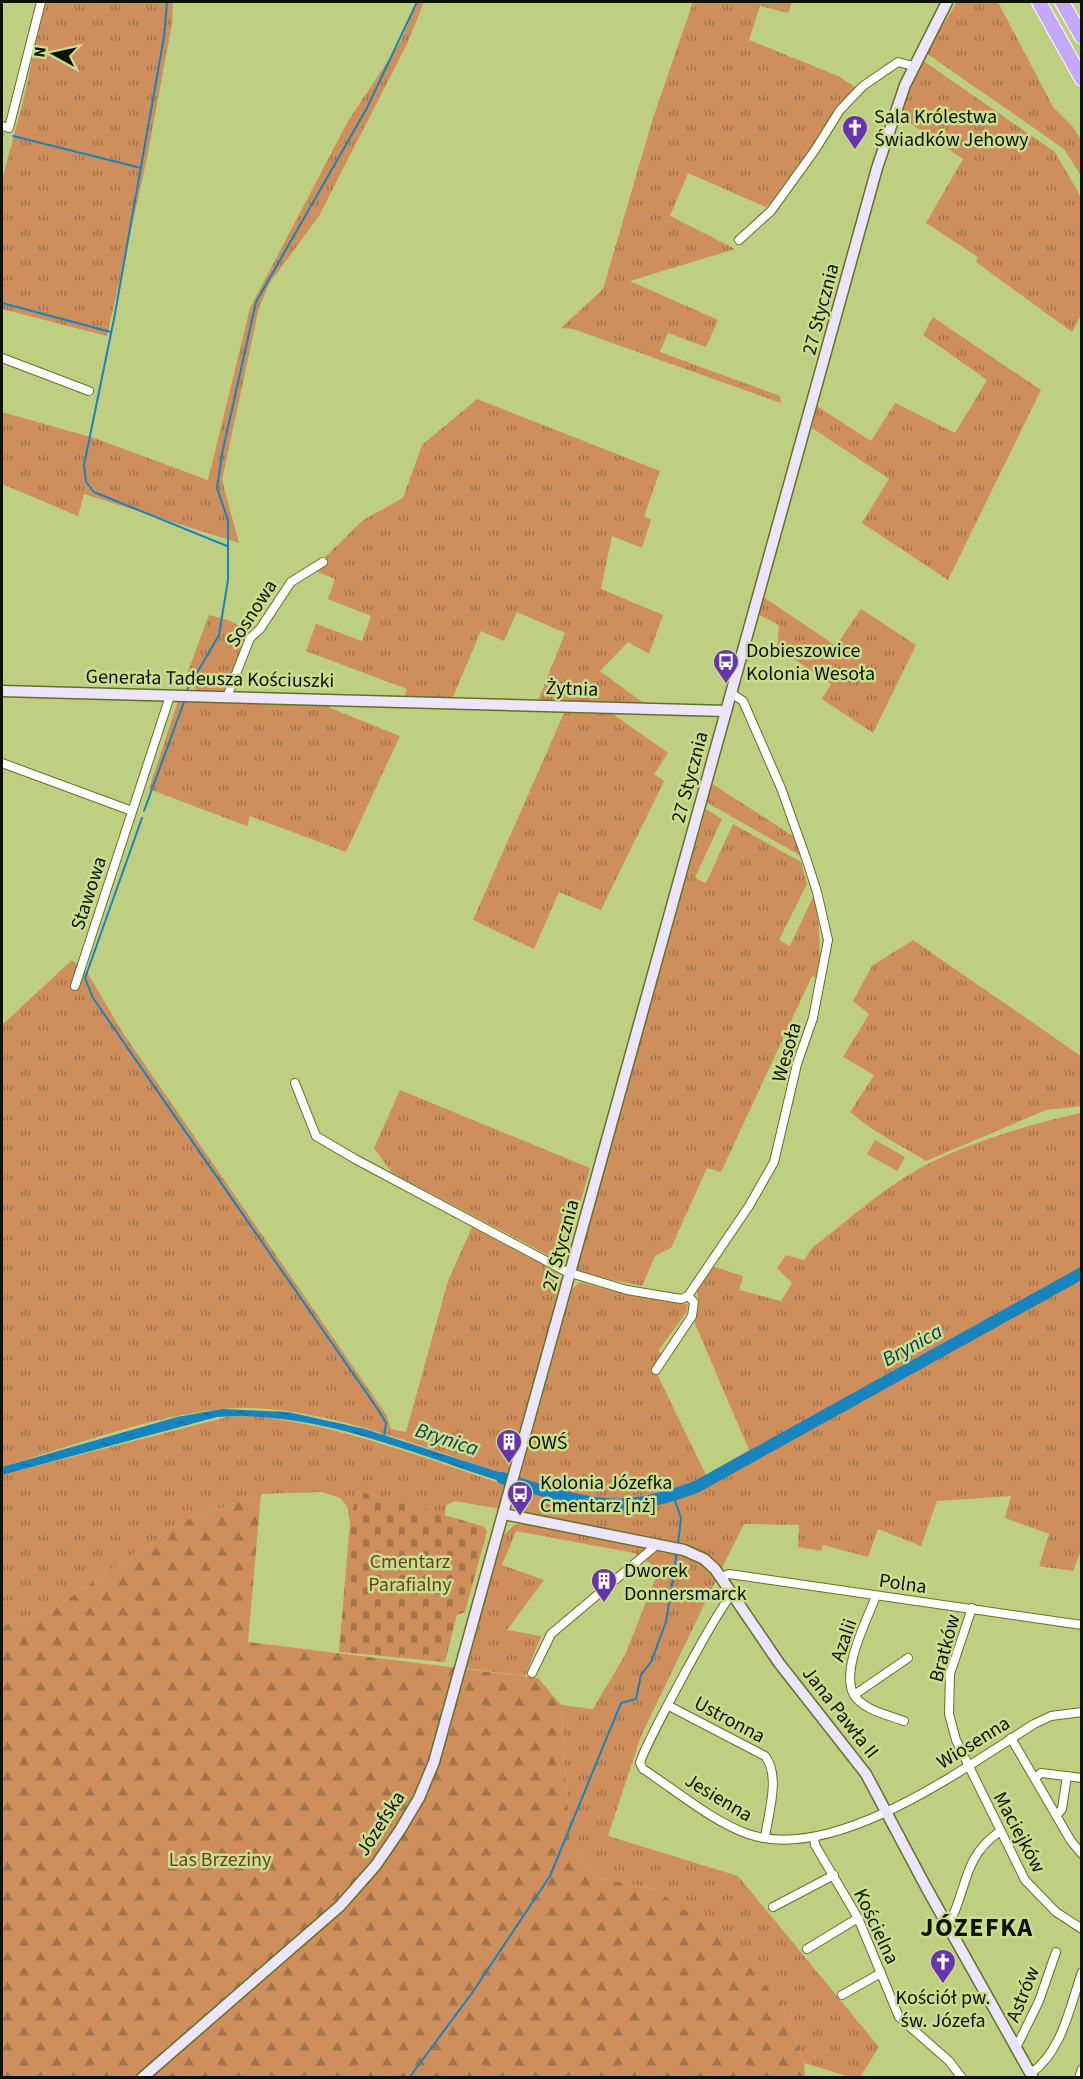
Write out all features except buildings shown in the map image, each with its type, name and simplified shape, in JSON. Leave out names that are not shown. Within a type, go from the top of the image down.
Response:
[{"type":"highway","points":[[1039,2],[1082,79]]},
{"type":"highway","points":[[1062,2],[1082,37]]},
{"type":"street","points":[[2,126],[9,128],[41,2]]},
{"type":"street","name":"27 Stycznia","points":[[510,1496],[877,168],[895,111],[913,66],[947,2]]},
{"type":"street","points":[[739,240],[767,215],[815,150],[840,110],[863,86],[898,62],[913,66]]},
{"type":"street","points":[[2,358],[89,391]]},
{"type":"street","name":"Sosnowa","points":[[227,697],[250,638],[260,629],[291,582],[323,562]]},
{"type":"street","name":"Generała Tadeusza Kościuszki","points":[[2,691],[417,702]]},
{"type":"street","name":"Wesoła","points":[[688,1296],[749,1206],[774,1162],[797,1064],[813,1018],[828,940],[817,892],[781,788],[740,697],[731,693]]},
{"type":"street","name":"Stawowa","points":[[75,986],[170,696]]},
{"type":"street","name":"Żytnia","points":[[417,702],[726,711]]},
{"type":"street","points":[[2,764],[132,811]]},
{"type":"street","points":[[295,1083],[316,1136],[571,1273],[627,1290],[681,1299],[688,1296],[694,1302],[692,1316],[656,1370]]},
{"type":"street","name":"Józefska","points":[[142,2078],[340,1906],[376,1865],[400,1830],[419,1798],[434,1762],[510,1496]]},
{"type":"street","name":"Jana Pawła II","points":[[504,1514],[684,1550],[707,1562],[721,1577],[780,1663],[866,1774],[1032,2075]]},
{"type":"street","points":[[532,1672],[551,1634],[634,1566],[653,1548],[654,1544]]},
{"type":"street","name":"Polna","points":[[721,1577],[729,1574],[1082,1624]]},
{"type":"street","points":[[669,1706],[725,1601],[733,1594]]},
{"type":"street","name":"Azalii","points":[[854,1695],[848,1677],[850,1668],[876,1596]]},
{"type":"street","name":"Bratków","points":[[967,1765],[951,1725],[948,1699],[954,1658],[972,1608]]},
{"type":"street","points":[[903,1721],[874,1710],[854,1695],[908,1658]]},
{"type":"street","name":"Jesienna","points":[[669,1706],[640,1764],[729,1826],[765,1838],[814,1837],[864,1822],[887,1812]]},
{"type":"street","name":"Ustronna","points":[[669,1706],[765,1756],[769,1761],[773,1775],[765,1838]]},
{"type":"street","name":"Wiosenna","points":[[887,1812],[1051,1716],[1082,1712]]},
{"type":"street","points":[[1011,1738],[1071,1841],[1082,1854]]},
{"type":"street","name":"Maciejków","points":[[967,1765],[1016,1867],[1033,1890],[1056,1912],[1082,1929]]},
{"type":"street","points":[[1035,1778],[1041,1773],[1082,1778]]},
{"type":"street","points":[[1057,1815],[1062,1809],[1067,1776]]},
{"type":"street","points":[[948,1926],[974,1857],[983,1843],[999,1832]]},
{"type":"street","name":"Kościelna","points":[[814,1837],[815,1845],[858,1918],[899,2018],[949,2061],[962,2078]]},
{"type":"street","points":[[772,1907],[834,1875]]},
{"type":"street","points":[[807,1949],[858,1918]]},
{"type":"street","name":"Astrów","points":[[1016,2048],[1039,2001],[1056,1952]]},
{"type":"street","points":[[1032,2075],[1059,2038],[1082,1972]]},
{"type":"street","points":[[842,1995],[881,1973]]},
{"type":"street","points":[[1078,2078],[1082,2069]]},
{"type":"green space","points":[[44,2],[173,2],[172,24],[146,163],[107,336],[2,309],[2,180],[24,98]]},
{"type":"green space","points":[[417,2],[424,2],[407,44],[319,216],[269,284],[259,308],[222,480],[239,543],[84,494],[78,516],[2,484],[2,412],[94,438],[208,480],[250,308],[348,121],[401,41]]},
{"type":"green space","points":[[693,2],[792,2],[788,13],[760,6],[749,40],[838,76],[858,89],[814,158],[766,207],[688,173],[670,216],[735,249],[630,281],[718,320],[706,347],[668,333],[660,352],[780,396],[781,403],[573,329],[561,328],[603,289],[653,118]]},
{"type":"green space","points":[[957,2],[998,2],[1053,107],[1073,127],[1081,140],[1081,176],[1064,149],[926,53]]},
{"type":"green space","points":[[922,60],[1055,152],[1081,197],[1081,315],[1072,332],[976,262],[978,257],[926,223],[963,159],[898,115]]},
{"type":"green space","points":[[933,317],[1041,390],[948,580],[862,523],[889,479],[812,428],[817,406],[871,441],[895,403],[955,433],[987,380],[923,335]]},
{"type":"green space","points":[[477,399],[660,471],[644,516],[651,520],[642,548],[612,536],[601,589],[663,615],[649,654],[628,642],[600,671],[645,704],[538,701],[565,633],[517,612],[504,641],[481,631],[453,697],[404,697],[407,689],[306,651],[316,624],[362,641],[371,616],[328,599],[335,579],[315,571],[329,561],[324,558],[363,520],[403,498],[422,445]]},
{"type":"green space","points":[[763,597],[836,646],[861,609],[916,645],[873,733],[822,699],[831,684],[782,651],[777,651],[779,625],[757,614]]},
{"type":"green space","points":[[209,615],[228,620],[249,631],[226,692],[197,691],[187,674]]},
{"type":"green space","points":[[178,701],[330,704],[330,708],[400,736],[346,852],[250,816],[247,826],[149,789]]},
{"type":"green space","points":[[564,713],[613,714],[668,753],[654,774],[664,781],[601,910],[559,892],[534,949],[473,920]]},
{"type":"green space","points":[[711,783],[793,836],[801,856],[706,802]]},
{"type":"green space","points":[[706,809],[722,819],[695,878],[706,883],[733,824],[801,862],[807,884],[779,940],[790,946],[814,895],[819,936],[819,967],[817,978],[812,976],[721,1172],[707,1168],[671,1248],[655,1256],[642,1286],[583,1274],[576,1268]]},
{"type":"green space","points":[[913,940],[1081,1056],[1081,1106],[1046,1110],[926,1161],[872,1129],[850,1112],[874,1075],[843,1057],[869,1014],[853,1001],[872,966]]},
{"type":"green space","points":[[72,960],[88,974],[123,1033],[387,1416],[391,1429],[406,1432],[448,1281],[472,1227],[558,1273],[562,1280],[508,1475],[366,1428],[292,1412],[256,1408],[221,1409],[166,1418],[2,1467],[2,1025]]},
{"type":"green space","points":[[400,1090],[590,1168],[563,1263],[392,1173],[374,1148]]},
{"type":"green space","points":[[1081,1113],[1082,1548],[1073,1571],[1039,1566],[1049,1534],[1005,1518],[1011,1496],[937,1501],[921,1546],[878,1529],[868,1557],[823,1545],[821,1551],[798,1547],[799,1525],[744,1524],[721,1570],[716,1564],[581,1525],[517,1512],[512,1507],[512,1498],[521,1474],[572,1289],[580,1282],[612,1291],[688,1304],[686,1313],[658,1351],[668,1357],[657,1374],[706,1475],[749,1450],[693,1319],[699,1307],[697,1291],[712,1266],[743,1276],[739,1290],[781,1301],[792,1283],[777,1268],[786,1255],[804,1260],[812,1248],[878,1196],[920,1168],[977,1143],[1020,1128]]},
{"type":"green space","points":[[875,1140],[905,1157],[897,1171],[867,1154]]},
{"type":"green space","points":[[254,1416],[286,1420],[350,1435],[506,1485],[500,1509],[455,1501],[446,1505],[445,1516],[357,1491],[350,1522],[347,1506],[340,1498],[322,1492],[261,1494],[183,1521],[46,1614],[2,1626],[2,1475],[227,1417]]},
{"type":"green space","name":"Cmentarz Parafialny","points":[[357,1491],[483,1526],[487,1531],[465,1612],[457,1615],[445,1662],[339,1652],[350,1522]]},
{"type":"green space","name":"Las Brzeziny","points":[[261,1494],[248,1642],[538,1678],[561,1705],[570,1843],[597,1878],[655,1889],[731,1943],[782,2005],[804,2063],[805,2078],[2,2078],[2,1626],[46,1614],[183,1521]]},
{"type":"green space","points":[[524,1523],[681,1555],[704,1566],[716,1580],[641,1736],[608,1836],[738,1876],[879,2047],[860,2077],[850,2077],[804,2063],[782,2005],[655,1889],[597,1878],[570,1843],[561,1705],[593,1709],[625,1655],[659,1569],[634,1553],[516,1531],[502,1565],[544,1580],[507,1630],[541,1636],[525,1676],[463,1668],[504,1535],[514,1525]]},
{"type":"water","points":[[222,1409],[288,1412],[365,1429],[508,1475],[506,1483],[364,1436],[328,1427],[291,1420],[217,1417],[2,1475],[2,1467],[177,1417]]},
{"type":"waterway","points":[[167,2],[164,37],[114,319],[84,465],[86,482],[94,492],[227,546]]},
{"type":"waterway","points":[[187,690],[219,635],[228,580],[228,520],[217,488],[222,454],[256,302],[367,108],[417,2]]},
{"type":"waterway","points":[[13,136],[141,168]]},
{"type":"waterway","points":[[2,303],[111,332]]},
{"type":"waterway","points":[[144,811],[184,702]]},
{"type":"waterway","points":[[142,818],[85,978],[93,998],[379,1411],[386,1423],[384,1436]]},
{"type":"waterway","name":"Brynica","points":[[502,1478],[569,1498],[604,1504],[638,1503],[689,1490],[1082,1273]]},
{"type":"waterway","points":[[673,1495],[681,1518],[678,1544]]},
{"type":"waterway","points":[[409,2078],[472,1993],[550,1876],[621,1703],[636,1699],[641,1675],[651,1662],[666,1622],[677,1552]]},
{"type":"place","name":"Sala Królestwa Świadków Jehowy","points":[[855,151]]},
{"type":"place","name":"Dobieszowice Kolonia Wesoła","points":[[726,685]]},
{"type":"place","name":"OWŚ","points":[[509,1465]]},
{"type":"place","name":"Kolonia Józefka Cmentarz [nż]","points":[[520,1517]]},
{"type":"place","name":"Dworek Donnersmarck","points":[[604,1604]]},
{"type":"place","name":"Kościół pw. św. Józefa","points":[[943,1985]]},
{"type":"district","name":"JÓZEFKA","points":[[977,1927]]}]
